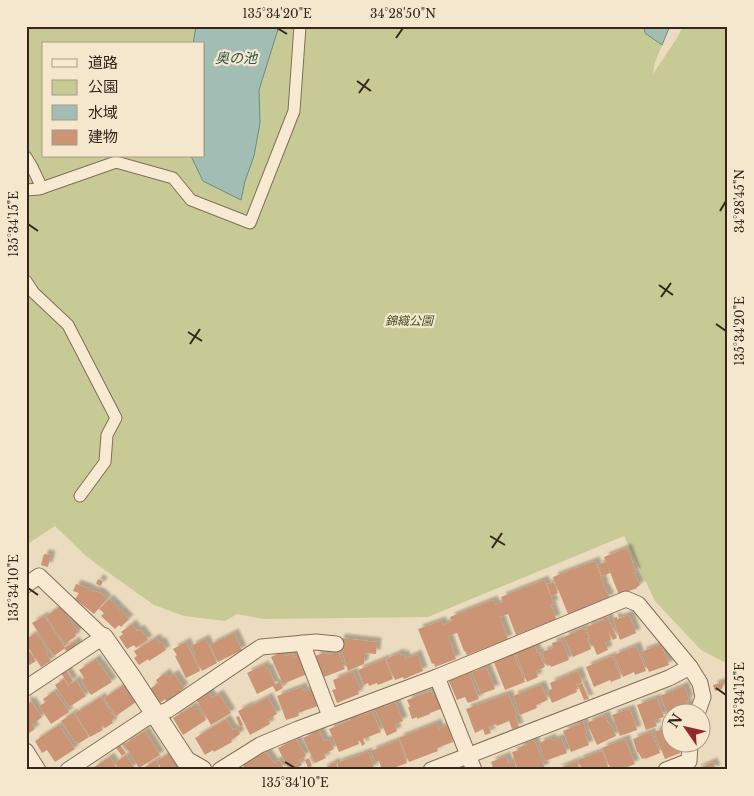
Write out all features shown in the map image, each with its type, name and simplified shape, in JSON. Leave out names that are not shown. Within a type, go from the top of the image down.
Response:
[{"type":"street","points":[[26,190],[42,188],[116,162],[173,178],[191,200],[250,222],[294,111],[300,26]]},
{"type":"street","points":[[26,157],[42,188]]},
{"type":"street","points":[[26,281],[34,293],[68,325],[116,418],[107,435],[105,462],[80,496]]},
{"type":"street","points":[[26,585],[38,576],[103,637],[132,676],[186,760],[202,770]]},
{"type":"street","points":[[220,770],[260,746],[330,716],[437,676],[626,600],[638,604],[690,667],[700,682],[703,697],[701,704]]},
{"type":"street","points":[[26,688],[103,637]]},
{"type":"street","points":[[68,770],[145,719],[168,710],[261,646],[316,642],[336,644]]},
{"type":"street","points":[[302,643],[330,716]]},
{"type":"street","points":[[431,770],[669,678],[690,667]]},
{"type":"street","points":[[437,676],[474,770]]},
{"type":"street","points":[[26,751],[38,770]]},
{"type":"street","points":[[666,770],[689,760],[689,754]]},
{"type":"green space","name":"錦織公園","points":[[26,26],[670,26],[655,62],[653,74],[683,26],[728,26],[728,664],[701,650],[655,601],[624,536],[428,617],[264,619],[237,614],[225,621],[184,616],[154,605],[85,555],[55,526],[26,545]]},
{"type":"water","name":"奥の池","points":[[196,26],[279,26],[259,90],[260,123],[254,156],[245,181],[241,200],[203,181],[192,158],[205,158],[205,42],[193,42]]},
{"type":"water","points":[[644,26],[670,26],[662,45],[645,33]]},
{"type":"building","points":[[627,548],[636,572],[634,573],[640,585],[619,595],[604,557]]},
{"type":"building","points":[[44,554],[51,555],[48,567],[41,565]]},
{"type":"building","points":[[595,561],[604,588],[610,598],[568,614],[553,577]]},
{"type":"building","points":[[606,562],[610,573],[602,576],[598,565]]},
{"type":"building","points":[[98,579],[103,581],[101,586],[96,584]]},
{"type":"building","points":[[544,580],[554,604],[551,605],[556,619],[516,635],[508,614],[500,617],[508,639],[467,655],[457,633],[448,636],[456,659],[435,667],[434,663],[432,664],[418,629],[441,621],[443,625],[452,621],[450,617],[493,600],[495,605],[503,602],[501,597]]},
{"type":"building","points":[[554,582],[558,593],[551,596],[547,584]]},
{"type":"building","points":[[76,584],[101,593],[107,599],[94,614],[75,599],[79,593],[73,591]]},
{"type":"building","points":[[109,599],[129,619],[121,627],[119,625],[115,629],[101,616],[104,613],[99,609]]},
{"type":"building","points":[[61,606],[78,632],[75,634],[76,636],[65,644],[46,616]]},
{"type":"building","points":[[629,615],[636,633],[620,640],[613,618],[617,617],[617,619]]},
{"type":"building","points":[[44,616],[65,648],[54,656],[32,623]]},
{"type":"building","points":[[607,616],[617,638],[613,640],[608,631],[611,640],[605,643],[608,650],[597,655],[589,640],[586,627],[604,620],[603,618]]},
{"type":"building","points":[[132,624],[137,631],[140,629],[148,640],[136,648],[134,645],[127,649],[119,637],[123,634],[121,632]]},
{"type":"building","points":[[584,628],[589,638],[587,639],[591,649],[573,657],[564,637]]},
{"type":"building","points":[[36,633],[48,652],[46,654],[51,661],[41,667],[26,644],[26,639]]},
{"type":"building","points":[[234,633],[242,650],[218,662],[210,645]]},
{"type":"building","points":[[156,638],[159,643],[161,641],[166,650],[139,665],[134,658],[137,656],[134,651]]},
{"type":"building","points":[[340,638],[377,642],[376,654],[365,653],[364,664],[348,671],[342,651],[339,651]]},
{"type":"building","points":[[205,639],[217,663],[202,671],[191,646]]},
{"type":"building","points":[[562,640],[569,660],[551,667],[550,665],[547,666],[542,652],[553,648],[552,643]]},
{"type":"building","points":[[75,641],[79,647],[68,653],[64,648]]},
{"type":"building","points":[[186,642],[200,671],[186,678],[173,649]]},
{"type":"building","points":[[661,644],[669,665],[649,672],[641,652]]},
{"type":"building","points":[[26,646],[36,661],[26,667]]},
{"type":"building","points":[[535,646],[545,667],[536,671],[538,677],[527,682],[516,653]]},
{"type":"building","points":[[636,646],[646,671],[635,675],[634,672],[623,677],[614,655]]},
{"type":"building","points":[[284,651],[286,656],[292,653],[294,658],[299,655],[307,674],[283,684],[271,657]]},
{"type":"building","points":[[338,651],[345,669],[324,677],[315,656],[326,652],[327,655]]},
{"type":"building","points":[[400,653],[401,656],[404,654],[406,659],[417,654],[423,671],[404,679],[403,677],[395,680],[386,659]]},
{"type":"building","points":[[513,653],[525,682],[505,690],[493,660]]},
{"type":"building","points":[[612,656],[621,678],[611,682],[610,680],[594,687],[586,667]]},
{"type":"building","points":[[96,659],[112,682],[91,695],[81,680],[84,678],[79,670]]},
{"type":"building","points":[[385,659],[393,679],[378,685],[377,683],[369,686],[368,683],[364,685],[358,670]]},
{"type":"building","points":[[264,665],[266,669],[268,668],[275,684],[280,682],[283,688],[276,692],[273,686],[257,694],[247,673]]},
{"type":"building","points":[[486,667],[495,689],[481,694],[472,672]]},
{"type":"building","points":[[66,670],[73,681],[68,684],[61,673]]},
{"type":"building","points":[[468,671],[479,699],[468,703],[465,697],[457,700],[448,679]]},
{"type":"building","points":[[578,671],[582,682],[576,685],[577,692],[552,703],[547,691],[552,689],[550,683]]},
{"type":"building","points":[[353,672],[361,690],[358,691],[359,694],[337,703],[332,690],[336,689],[333,680]]},
{"type":"building","points":[[165,673],[169,678],[174,674],[184,688],[167,703],[165,699],[160,703],[150,689],[158,683],[156,680]]},
{"type":"building","points":[[64,679],[68,686],[76,680],[86,696],[69,707],[55,685]]},
{"type":"building","points":[[724,682],[722,689],[715,691],[713,685]]},
{"type":"building","points":[[582,683],[589,699],[584,700],[578,685]]},
{"type":"building","points":[[124,685],[136,702],[116,716],[104,698]]},
{"type":"building","points":[[541,685],[548,700],[536,705],[537,708],[520,715],[513,696]]},
{"type":"building","points":[[684,686],[689,700],[686,701],[687,704],[664,704],[660,696]]},
{"type":"building","points":[[302,687],[304,692],[312,689],[318,706],[298,713],[299,716],[286,720],[277,696]]},
{"type":"building","points":[[55,691],[69,712],[51,724],[39,706],[46,702],[43,699]]},
{"type":"building","points":[[431,691],[432,695],[435,694],[441,709],[417,719],[417,717],[412,719],[407,700]]},
{"type":"building","points":[[208,692],[212,698],[219,694],[231,713],[211,725],[196,699]]},
{"type":"building","points":[[508,694],[517,715],[515,716],[519,727],[512,729],[508,718],[509,721],[489,727],[491,733],[485,735],[483,729],[475,733],[466,709]]},
{"type":"building","points":[[101,697],[115,718],[112,720],[113,723],[105,728],[101,727],[103,730],[90,737],[75,713]]},
{"type":"building","points":[[268,697],[277,714],[268,719],[270,724],[250,735],[238,711]]},
{"type":"building","points":[[657,698],[662,718],[654,720],[657,726],[646,730],[637,705]]},
{"type":"building","points":[[26,699],[29,703],[31,701],[42,717],[32,725],[35,729],[26,735]]},
{"type":"building","points":[[395,702],[403,721],[395,725],[397,731],[387,736],[374,707],[383,703],[385,707]]},
{"type":"building","points":[[193,706],[195,710],[198,708],[206,720],[183,735],[173,718]]},
{"type":"building","points":[[630,709],[637,730],[620,736],[612,715]]},
{"type":"building","points":[[372,711],[381,732],[363,739],[365,744],[362,746],[360,741],[358,741],[359,744],[339,752],[329,729],[351,720],[350,718],[359,714],[360,716]]},
{"type":"building","points":[[73,713],[89,737],[78,744],[61,721]]},
{"type":"building","points":[[605,715],[616,736],[597,745],[587,723]]},
{"type":"building","points":[[239,716],[243,725],[240,727],[236,717]]},
{"type":"building","points":[[226,719],[233,730],[237,728],[240,734],[231,740],[232,742],[205,755],[195,738]]},
{"type":"building","points":[[583,721],[589,745],[571,752],[563,731]]},
{"type":"building","points":[[437,723],[439,729],[447,725],[453,742],[437,748],[438,751],[409,762],[399,738]]},
{"type":"building","points":[[59,725],[75,749],[55,762],[47,750],[42,753],[35,741]]},
{"type":"building","points":[[662,729],[662,752],[654,732]]},
{"type":"building","points":[[319,730],[324,741],[329,739],[334,749],[324,754],[326,758],[315,763],[303,738]]},
{"type":"building","points":[[145,731],[160,755],[139,768],[124,744]]},
{"type":"building","points":[[651,732],[660,753],[642,759],[637,752],[633,739]]},
{"type":"building","points":[[551,738],[552,741],[561,738],[567,753],[545,761],[539,743]]},
{"type":"building","points":[[296,739],[306,756],[299,760],[302,765],[289,770],[278,748]]},
{"type":"building","points":[[625,739],[635,764],[620,770],[611,770],[602,748]]},
{"type":"building","points":[[399,740],[407,763],[388,770],[382,770],[379,761],[375,762],[371,751]]},
{"type":"building","points":[[534,740],[545,768],[539,770],[518,770],[512,752],[519,750],[518,748],[526,745],[525,743]]},
{"type":"building","points":[[120,745],[126,753],[122,756],[116,748]]},
{"type":"building","points":[[602,751],[609,769],[582,770],[578,760]]},
{"type":"building","points":[[266,752],[274,763],[279,760],[285,770],[246,770],[243,765]]},
{"type":"building","points":[[368,752],[374,768],[369,770],[339,770],[337,763]]},
{"type":"building","points":[[170,753],[180,770],[162,770],[157,761]]},
{"type":"building","points":[[663,754],[678,754],[665,759]]},
{"type":"building","points":[[126,755],[134,767],[130,770],[119,770],[115,763]]},
{"type":"building","points":[[506,756],[508,763],[514,761],[517,770],[494,770],[491,762]]},
{"type":"building","points":[[110,757],[118,770],[96,770],[94,767]]},
{"type":"building","points":[[309,758],[312,766],[308,768],[305,760]]},
{"type":"building","points":[[156,760],[161,770],[144,770],[143,768]]},
{"type":"building","points":[[577,761],[580,770],[555,770]]},
{"type":"building","points":[[335,762],[339,770],[321,770]]},
{"type":"building","points":[[713,762],[716,770],[695,770]]}]
